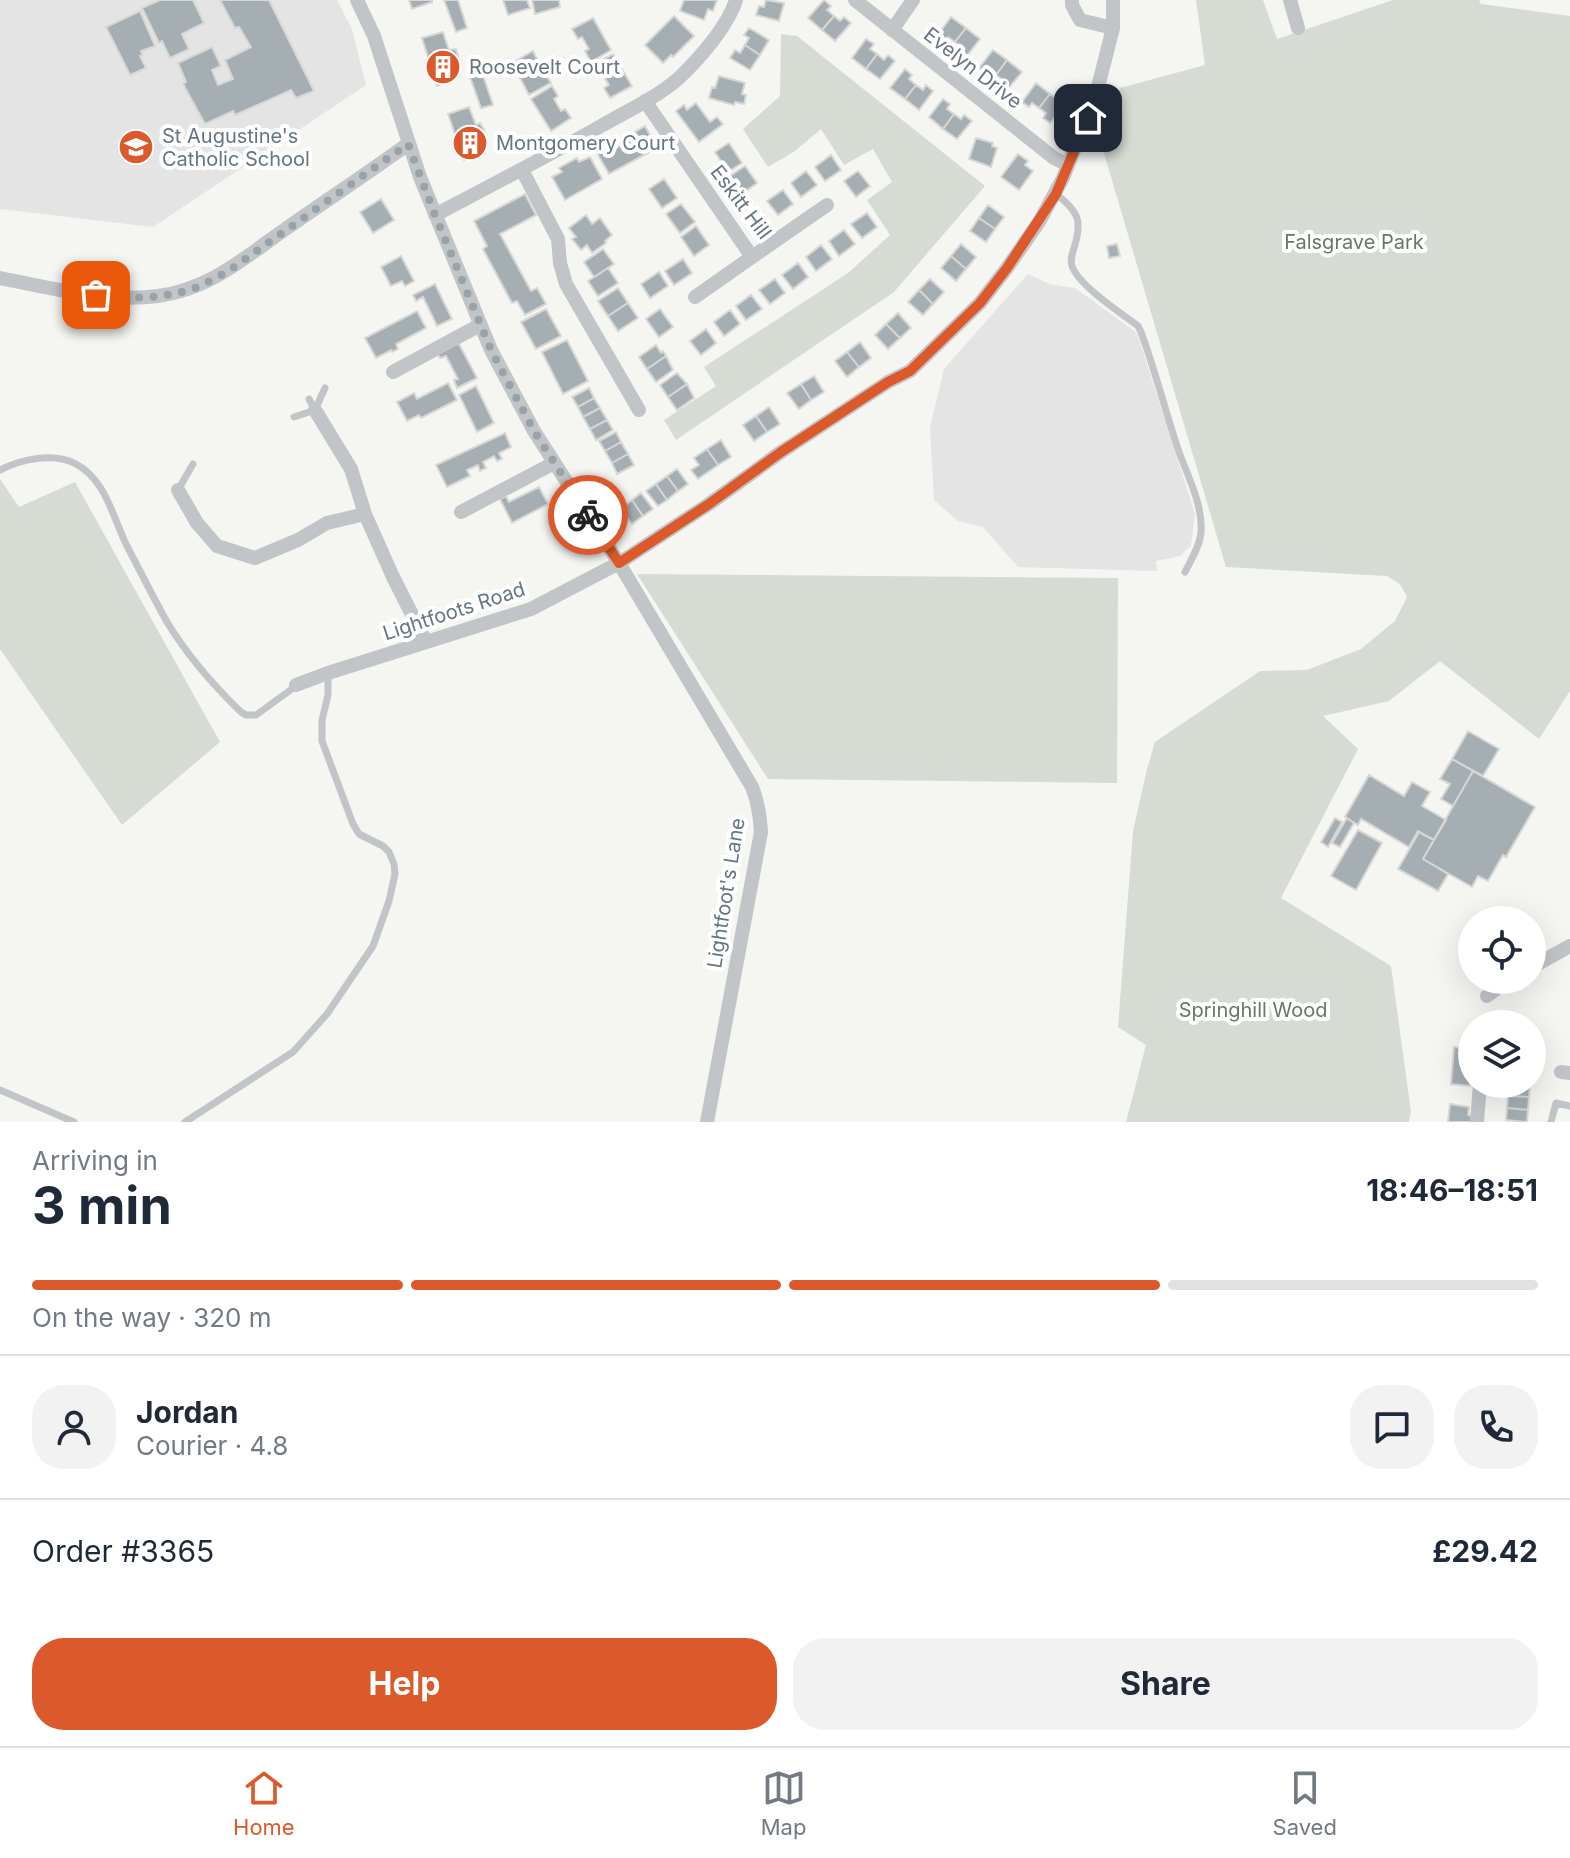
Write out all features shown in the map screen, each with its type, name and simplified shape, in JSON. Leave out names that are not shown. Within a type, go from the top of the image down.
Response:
[{"type":"street","name":"Lightfoot's Lane","points":[[357,0],[374,36],[408,144],[435,215],[491,350],[534,431],[619,563],[752,787],[760,813],[761,832],[707,1122]]},
{"type":"street","points":[[435,215],[645,101],[678,78],[712,42],[733,12],[736,0]]},
{"type":"street","name":"Evelyn Drive","points":[[855,0],[1054,158],[1068,165]]},
{"type":"street","points":[[892,30],[913,0]]},
{"type":"street","points":[[1072,0],[1080,20],[1113,28]]},
{"type":"street","name":"Lightfoots Road","points":[[296,685],[531,609],[619,563],[781,452],[910,371],[980,303],[1056,194],[1096,95],[1113,28],[1113,0]]},
{"type":"street","points":[[1290,0],[1298,28]]},
{"type":"street","name":"Eskitt Hill","points":[[645,101],[752,257],[827,205]]},
{"type":"street","points":[[0,278],[76,293],[116,297],[157,297],[192,289],[227,272],[408,144]]},
{"type":"street","points":[[522,170],[558,239],[566,284],[614,352],[639,410]]},
{"type":"street","points":[[695,297],[752,257]]},
{"type":"street","points":[[393,372],[480,325]]},
{"type":"street","points":[[312,405],[351,469],[365,514],[426,642]]},
{"type":"street","points":[[461,512],[554,463]]},
{"type":"street","points":[[178,490],[197,523],[217,546],[255,558],[298,540],[327,523],[365,514]]},
{"type":"street","points":[[1546,959],[1570,946]]},
{"type":"street","points":[[1477,1122],[1479,1098]]},
{"type":"lane","points":[[1056,194],[1072,208],[1079,221],[1071,258],[1078,279],[1138,326],[1157,376],[1201,522],[1200,537],[1185,572]]},
{"type":"lane","points":[[294,417],[312,405],[325,388]]},
{"type":"lane","points":[[0,470],[58,456],[77,464],[93,477],[168,623],[201,670],[241,712],[256,715],[296,685]]},
{"type":"lane","points":[[178,490],[193,464]]},
{"type":"lane","points":[[185,1122],[293,1052],[327,1014],[363,963],[373,946],[389,901],[395,874],[391,857],[383,846],[359,834],[353,824],[322,741],[328,673]]},
{"type":"lane","points":[[0,1090],[74,1122]]},
{"type":"lane","points":[[1551,1122],[1556,1103],[1570,1106]]},
{"type":"shaded area","name":"St Augustine's Catholic School","points":[[0,0],[337,0],[352,29],[366,85],[153,227],[0,209]]},
{"type":"shaded area","points":[[1028,274],[1049,284],[1075,288],[1137,333],[1195,514],[1191,545],[1180,556],[1156,561],[1157,571],[1018,567],[983,527],[958,521],[934,500],[930,427],[944,369]]},
{"type":"green space","name":"Springhill Wood","points":[[1196,0],[1263,0],[1277,39],[1393,0],[1479,0],[1481,4],[1570,16],[1570,691],[1539,739],[1440,661],[1389,701],[1323,716],[1358,749],[1281,898],[1391,966],[1411,1112],[1409,1122],[1126,1122],[1146,1045],[1118,1027],[1133,831],[1155,742],[1260,671],[1307,670],[1361,649],[1395,621],[1407,597],[1400,584],[1387,576],[1226,567],[1101,143],[1120,88],[1205,65]]},
{"type":"green space","points":[[781,34],[797,36],[985,186],[894,292],[676,440],[664,420],[716,386],[704,367],[848,273],[890,235],[867,200],[892,182],[873,149],[844,165],[821,129],[795,151],[768,167],[743,129],[780,96]]},
{"type":"green space","points":[[0,479],[19,507],[75,482],[220,742],[122,825],[0,649]]},
{"type":"green space","points":[[637,574],[1118,578],[1117,783],[768,779]]},
{"type":"building","points":[[160,0],[193,0],[204,23],[182,34],[189,49],[170,58],[142,8]]},
{"type":"building","points":[[220,0],[269,0],[314,91],[296,98],[291,90],[235,115],[233,111],[205,124],[183,84],[186,82],[178,63],[212,47],[221,66],[212,70],[218,85],[233,79],[225,60],[251,47],[239,27],[235,28]]},
{"type":"building","points":[[409,0],[432,0],[432,2],[412,9]]},
{"type":"building","points":[[444,0],[458,0],[467,28],[456,32]]},
{"type":"building","points":[[503,0],[527,0],[530,8],[508,15]]},
{"type":"building","points":[[532,0],[559,0],[560,7],[535,14]]},
{"type":"building","points":[[684,0],[717,0],[713,11],[708,9],[704,20],[680,11]]},
{"type":"building","points":[[766,0],[784,3],[779,21],[756,15],[759,6],[764,7]]},
{"type":"building","points":[[824,0],[831,6],[827,10],[834,16],[822,30],[808,18]]},
{"type":"building","points":[[140,11],[155,46],[141,51],[146,68],[130,75],[106,27]]},
{"type":"building","points":[[674,16],[694,36],[663,63],[645,45]]},
{"type":"building","points":[[834,16],[840,21],[844,17],[851,23],[835,41],[822,30]]},
{"type":"building","points":[[951,17],[966,28],[955,42],[948,37],[944,41],[937,36]]},
{"type":"building","points":[[593,18],[611,50],[591,62],[585,51],[589,49],[582,37],[578,39],[572,29]]},
{"type":"building","points":[[749,28],[769,40],[760,55],[745,45],[749,38],[744,35]]},
{"type":"building","points":[[966,28],[980,39],[966,57],[958,52],[962,47],[955,42]]},
{"type":"building","name":"Roosevelt Court","points":[[443,32],[449,50],[456,49],[458,56],[452,58],[458,77],[437,86],[422,38]]},
{"type":"building","points":[[866,39],[874,44],[870,49],[877,54],[866,69],[852,58]]},
{"type":"building","points":[[745,45],[760,55],[750,70],[730,58],[735,50],[740,53]]},
{"type":"building","points":[[993,50],[1007,60],[996,75],[989,70],[986,74],[979,68]]},
{"type":"building","points":[[533,51],[538,61],[534,63],[541,75],[545,73],[551,83],[529,95],[512,63]]},
{"type":"building","points":[[613,54],[632,86],[610,98],[604,88],[609,85],[593,65]]},
{"type":"building","points":[[877,54],[884,60],[888,55],[895,61],[880,79],[866,69]]},
{"type":"building","points":[[1007,60],[1022,72],[1007,90],[1000,85],[1003,80],[996,75]]},
{"type":"building","points":[[480,66],[493,105],[481,108],[468,71]]},
{"type":"building","points":[[905,69],[916,85],[905,99],[890,88]]},
{"type":"building","points":[[719,76],[745,83],[742,94],[746,95],[744,104],[735,102],[734,105],[709,98]]},
{"type":"building","points":[[1036,83],[1050,94],[1039,108],[1022,102]]},
{"type":"building","points":[[916,85],[923,90],[926,85],[933,91],[919,110],[905,99]]},
{"type":"building","points":[[552,86],[558,96],[554,99],[561,111],[565,109],[571,118],[551,131],[531,99]]},
{"type":"building","points":[[1050,94],[1065,104],[1050,123],[1043,118],[1046,113],[1039,108]]},
{"type":"building","points":[[943,99],[950,104],[947,109],[954,114],[943,129],[929,117]]},
{"type":"building","points":[[696,103],[710,122],[717,117],[723,124],[699,142],[676,111],[684,105],[687,110]]},
{"type":"building","name":"Montgomery Court","points":[[469,107],[476,125],[480,123],[484,130],[478,132],[485,153],[464,160],[448,114]]},
{"type":"building","points":[[954,114],[961,119],[964,115],[972,121],[957,139],[943,129]]},
{"type":"building","points":[[645,126],[657,148],[609,174],[597,153],[607,148],[609,152],[630,135],[632,139],[637,137],[635,132]]},
{"type":"building","points":[[976,138],[993,143],[992,146],[997,148],[991,167],[969,159]]},
{"type":"building","points":[[729,143],[742,163],[728,172],[715,152]]},
{"type":"building","points":[[1018,154],[1028,161],[1025,165],[1033,171],[1019,190],[1001,177]]},
{"type":"building","points":[[831,155],[841,170],[825,181],[815,167]]},
{"type":"building","points":[[590,157],[602,179],[565,200],[552,177],[562,172],[559,168],[577,158],[579,162]]},
{"type":"building","points":[[745,166],[757,183],[743,193],[730,176]]},
{"type":"building","points":[[806,171],[817,185],[801,197],[791,183]]},
{"type":"building","points":[[858,171],[870,186],[856,197],[844,181]]},
{"type":"building","points":[[664,179],[677,198],[662,208],[649,189]]},
{"type":"building","points":[[783,190],[793,204],[778,215],[767,201]]},
{"type":"building","points":[[525,194],[536,215],[500,234],[531,291],[537,288],[546,304],[525,315],[517,301],[512,303],[483,249],[487,246],[474,221]]},
{"type":"building","points":[[381,199],[394,220],[373,233],[360,212]]},
{"type":"building","points":[[681,204],[695,222],[680,233],[666,214]]},
{"type":"building","points":[[988,205],[1004,217],[995,229],[979,218]]},
{"type":"building","points":[[867,213],[877,227],[862,238],[851,224]]},
{"type":"building","points":[[586,215],[592,224],[600,218],[612,235],[592,253],[587,245],[581,250],[572,239],[576,237],[569,228]]},
{"type":"building","points":[[979,218],[995,229],[986,242],[970,231]]},
{"type":"building","points":[[696,226],[709,245],[694,256],[681,237]]},
{"type":"building","points":[[844,230],[855,244],[839,256],[829,241]]},
{"type":"building","points":[[961,244],[976,257],[966,269],[951,256]]},
{"type":"building","points":[[1117,244],[1120,256],[1109,258],[1107,246]]},
{"type":"building","points":[[821,245],[832,259],[816,271],[806,257]]},
{"type":"building","points":[[603,249],[614,264],[594,277],[584,262]]},
{"type":"building","points":[[401,256],[414,281],[405,286],[402,281],[391,286],[381,267]]},
{"type":"building","points":[[951,256],[966,269],[956,281],[941,268]]},
{"type":"building","points":[[683,259],[692,273],[674,285],[665,271]]},
{"type":"building","points":[[798,263],[808,277],[793,289],[782,275]]},
{"type":"building","points":[[608,268],[618,283],[598,296],[588,281]]},
{"type":"building","points":[[659,272],[668,286],[650,298],[641,284]]},
{"type":"building","points":[[775,279],[785,293],[770,304],[759,290]]},
{"type":"building","points":[[930,279],[944,292],[933,304],[919,290]]},
{"type":"building","points":[[435,284],[452,319],[437,326],[423,297],[416,301],[413,295]]},
{"type":"building","points":[[618,288],[628,303],[608,316],[598,301]]},
{"type":"building","points":[[919,290],[933,304],[923,315],[908,302]]},
{"type":"building","points":[[751,295],[762,309],[746,320],[736,306]]},
{"type":"building","points":[[628,303],[638,318],[618,331],[608,316]]},
{"type":"building","points":[[546,309],[561,336],[536,349],[521,322]]},
{"type":"building","points":[[660,309],[673,327],[659,337],[646,319]]},
{"type":"building","points":[[730,310],[740,324],[724,336],[714,322]]},
{"type":"building","points":[[417,311],[426,328],[396,344],[398,349],[376,358],[365,338]]},
{"type":"building","points":[[898,313],[911,328],[900,338],[886,324]]},
{"type":"building","points":[[886,324],[900,338],[888,349],[875,335]]},
{"type":"building","points":[[706,329],[716,343],[701,355],[690,341]]},
{"type":"building","points":[[567,340],[588,381],[563,394],[542,352]]},
{"type":"building","points":[[458,342],[477,378],[457,388],[454,380],[458,379],[446,356],[440,358],[437,353]]},
{"type":"building","points":[[860,342],[871,358],[859,367],[847,352]]},
{"type":"building","points":[[656,345],[666,356],[647,369],[639,357]]},
{"type":"building","points":[[847,352],[859,367],[847,377],[835,361]]},
{"type":"building","points":[[666,356],[673,370],[656,382],[647,369]]},
{"type":"building","points":[[677,373],[687,384],[668,397],[660,385]]},
{"type":"building","points":[[814,376],[824,392],[811,400],[801,384]]},
{"type":"building","points":[[448,383],[457,400],[421,418],[419,415],[407,421],[397,402],[414,393],[417,399]]},
{"type":"building","points":[[687,384],[694,398],[677,410],[668,397]]},
{"type":"building","points":[[801,384],[811,400],[799,409],[787,393]]},
{"type":"building","points":[[476,386],[494,423],[477,432],[459,395]]},
{"type":"building","points":[[589,388],[594,398],[578,407],[572,397]]},
{"type":"building","points":[[594,398],[600,408],[583,417],[578,407]]},
{"type":"building","points":[[769,407],[780,424],[767,432],[756,416]]},
{"type":"building","points":[[600,408],[607,420],[590,429],[583,417]]},
{"type":"building","points":[[756,416],[767,432],[754,441],[743,425]]},
{"type":"building","points":[[607,420],[613,430],[596,440],[590,429]]},
{"type":"building","points":[[616,432],[621,442],[605,451],[599,441]]},
{"type":"building","points":[[505,433],[511,447],[499,453],[502,459],[497,461],[494,456],[483,462],[486,468],[480,471],[478,465],[467,470],[470,476],[447,487],[436,465]]},
{"type":"building","points":[[721,440],[731,457],[718,465],[707,449]]},
{"type":"building","points":[[621,442],[628,454],[612,463],[605,451]]},
{"type":"building","points":[[707,449],[718,465],[698,479],[691,470],[699,465],[694,458]]},
{"type":"building","points":[[628,454],[634,465],[617,474],[612,463]]},
{"type":"building","points":[[677,469],[688,484],[678,491],[667,476]]},
{"type":"building","points":[[667,476],[678,491],[667,500],[656,484]]},
{"type":"building","points":[[656,484],[667,500],[658,506],[646,491]]},
{"type":"building","points":[[539,487],[548,504],[512,523],[500,499],[506,496],[509,502]]},
{"type":"building","points":[[641,493],[653,509],[643,516],[632,500]]},
{"type":"building","points":[[632,500],[643,516],[632,524],[621,509]]},
{"type":"building","points":[[1468,731],[1499,749],[1483,776],[1452,759]]},
{"type":"building","points":[[1452,759],[1473,771],[1453,806],[1441,799],[1450,784],[1440,779]]},
{"type":"building","points":[[1473,771],[1535,807],[1488,881],[1478,876],[1472,887],[1423,859]]},
{"type":"building","points":[[1369,775],[1404,796],[1412,782],[1430,792],[1422,806],[1446,820],[1434,840],[1418,831],[1409,847],[1361,819],[1358,825],[1345,817]]},
{"type":"building","points":[[1335,818],[1342,822],[1328,847],[1321,842]]},
{"type":"building","points":[[1347,818],[1354,823],[1340,847],[1332,843]]},
{"type":"building","points":[[1358,830],[1382,843],[1356,890],[1331,876]]},
{"type":"building","points":[[1419,832],[1434,840],[1423,859],[1448,874],[1438,891],[1398,869]]},
{"type":"building","points":[[1454,1047],[1458,1047],[1458,1085],[1451,1084]]},
{"type":"building","points":[[1508,1098],[1529,1098],[1528,1110],[1507,1108]]},
{"type":"building","points":[[1450,1104],[1469,1107],[1471,1122],[1448,1122]]},
{"type":"building","points":[[1507,1108],[1528,1110],[1527,1122],[1506,1120]]},
{"type":"way so far","points":[[96,295],[157,297],[192,289],[227,272],[408,144],[491,350],[534,431],[588,515]]},
{"type":"place","name":"Roosevelt Court","points":[[443,67]]},
{"type":"place","name":"Montgomery Court","points":[[470,143]]},
{"type":"place","name":"St Augustine's Catholic School","points":[[136,147]]},
{"type":"route","points":[[588,515],[619,563],[781,452],[910,371],[980,303],[1007,268],[1056,194],[1088,118]]},
{"type":"park label","name":"Falsgrave Park","points":[[1354,242]]}]
